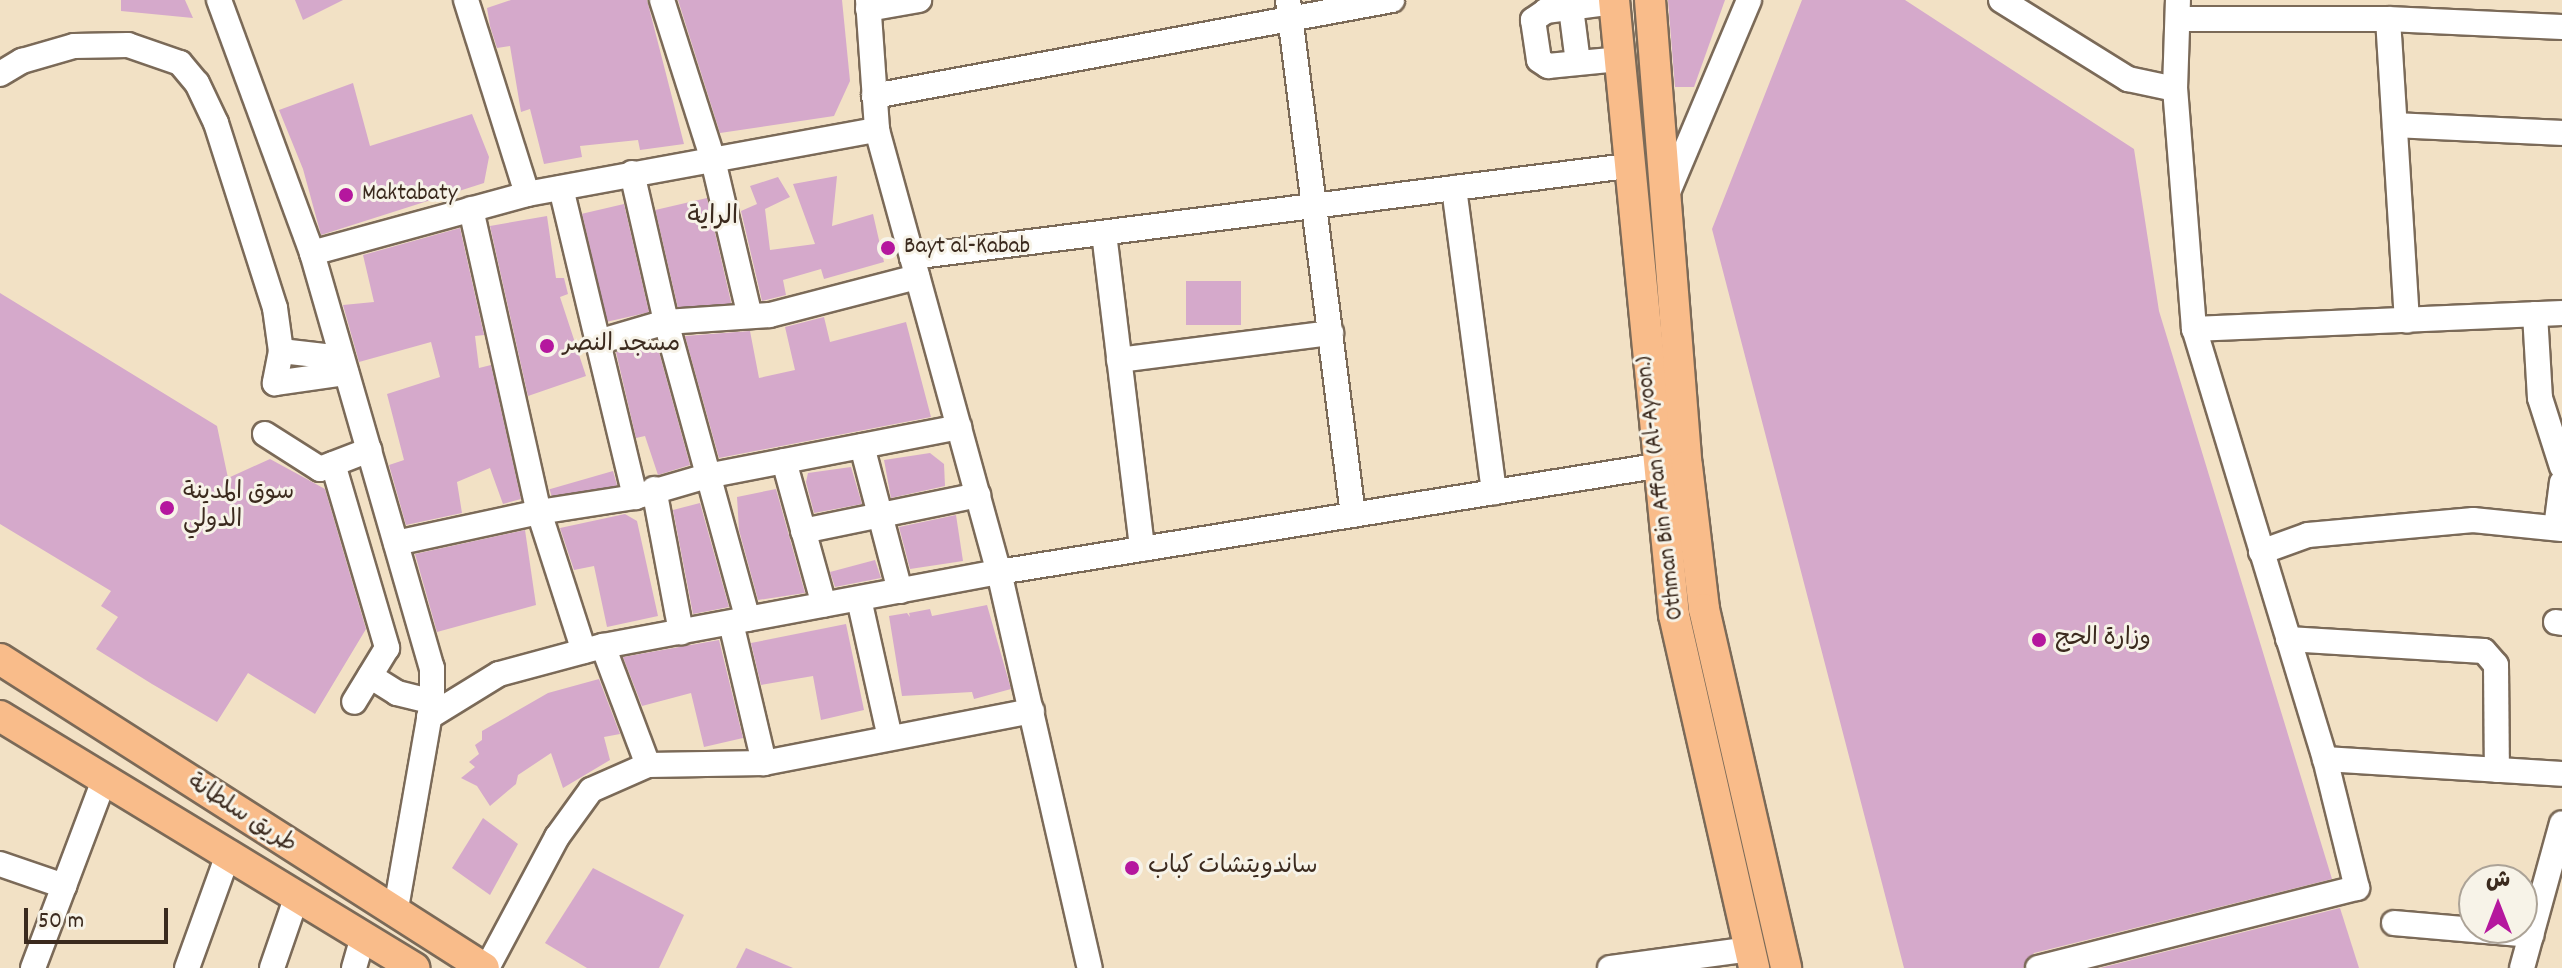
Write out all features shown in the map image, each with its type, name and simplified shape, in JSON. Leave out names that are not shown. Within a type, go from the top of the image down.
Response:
[{"type":"main road","name":"Othman Bin Affan (Al-Ayoon.)","points":[[1650,0],[1704,609],[1786,968]]},
{"type":"main road","name":"Othman Bin Affan (Al-Ayoon.)","points":[[1614,1],[1656,466],[1674,615],[1752,958]]},
{"type":"main road","name":"طريق سلطانة","points":[[0,659],[395,914],[486,968]]},
{"type":"main road","name":"طريق سلطانة","points":[[0,716],[414,968]]},
{"type":"street","points":[[219,0],[312,253],[432,668],[431,710],[395,914]]},
{"type":"street","points":[[466,0],[527,194]]},
{"type":"street","points":[[662,0],[713,160],[750,316]]},
{"type":"street","points":[[919,0],[868,5],[877,130],[999,572],[1090,968]]},
{"type":"street","points":[[874,96],[1289,9],[1392,0]]},
{"type":"street","points":[[1666,198],[1749,0]]},
{"type":"street","points":[[2001,0],[2128,79],[2175,89]]},
{"type":"street","points":[[1614,1],[1537,14],[1535,33],[1542,63],[1619,59]]},
{"type":"street","points":[[1571,8],[1578,63]]},
{"type":"street","points":[[1289,9],[1353,515]]},
{"type":"street","points":[[2038,968],[2357,888],[2325,759],[2194,329],[2175,89],[2178,10],[2562,27]]},
{"type":"street","points":[[2388,19],[2407,320]]},
{"type":"street","points":[[0,74],[22,61],[74,46],[128,45],[180,63],[197,83],[216,123],[275,308],[281,351],[275,383],[344,365]]},
{"type":"street","points":[[2395,125],[2562,133]]},
{"type":"street","points":[[312,253],[527,194],[877,130]]},
{"type":"street","points":[[598,342],[666,322],[750,316],[915,267],[1104,233],[1627,166]]},
{"type":"street","points":[[632,173],[666,322],[707,476],[739,621],[764,763]]},
{"type":"street","points":[[561,188],[598,342],[644,493],[681,632]]},
{"type":"street","points":[[1454,188],[1494,492]]},
{"type":"street","points":[[471,209],[539,512],[594,648],[648,765]]},
{"type":"street","points":[[1104,233],[1142,549]]},
{"type":"street","points":[[2194,329],[2562,313]]},
{"type":"street","points":[[2535,314],[2540,398],[2562,467]]},
{"type":"street","points":[[1119,360],[1331,333]]},
{"type":"street","points":[[281,351],[344,365]]},
{"type":"street","points":[[396,543],[644,493],[707,476],[959,427]]},
{"type":"street","points":[[265,434],[320,469],[369,450]]},
{"type":"street","points":[[862,446],[900,591]]},
{"type":"street","points":[[784,461],[824,605]]},
{"type":"street","points":[[333,464],[387,648],[354,702]]},
{"type":"street","points":[[431,710],[499,674],[594,648],[999,572],[1656,466]]},
{"type":"street","points":[[2261,552],[2308,535],[2473,520],[2559,529],[2562,482]]},
{"type":"street","points":[[803,531],[978,495]]},
{"type":"street","points":[[859,599],[890,738]]},
{"type":"street","points":[[2288,639],[2484,651],[2496,665],[2497,770]]},
{"type":"street","points":[[370,676],[431,710]]},
{"type":"street","points":[[486,968],[557,837],[591,790],[648,765],[764,763],[1032,711]]},
{"type":"street","points":[[0,731],[30,734]]},
{"type":"street","points":[[2325,759],[2562,774]]},
{"type":"street","points":[[33,968],[104,780]]},
{"type":"street","points":[[2538,910],[2562,823]]},
{"type":"street","points":[[187,968],[228,855]]},
{"type":"street","points":[[0,864],[64,886]]},
{"type":"street","points":[[272,968],[297,896]]},
{"type":"street","points":[[2394,923],[2458,929]]},
{"type":"street","points":[[354,968],[363,937]]},
{"type":"street","points":[[2522,968],[2529,944]]},
{"type":"street","points":[[1610,968],[1752,958]]},
{"type":"building","points":[[121,0],[185,0],[193,18],[121,11]]},
{"type":"building","points":[[295,0],[343,0],[303,20]]},
{"type":"building","points":[[511,0],[647,0],[684,144],[640,150],[638,140],[580,146],[582,157],[544,164],[530,109],[521,112],[510,46],[497,48],[490,26],[487,8]]},
{"type":"building","points":[[678,0],[842,0],[850,81],[834,116],[720,133]]},
{"type":"building","points":[[1668,0],[1725,0],[1694,87],[1675,87]]},
{"type":"building","name":"وزارة الحج","points":[[1802,0],[1905,0],[2134,149],[2159,311],[2332,879],[2034,953],[2023,968],[1904,968],[1712,229]]},
{"type":"building","points":[[353,83],[370,146],[472,114],[489,157],[484,183],[321,235],[303,169],[279,110]]},
{"type":"building","points":[[837,176],[832,226],[873,214],[884,262],[824,279],[821,269],[783,280],[786,295],[762,301],[741,211],[757,204],[750,186],[778,177],[790,197],[765,209],[770,250],[815,244],[793,184]]},
{"type":"building","points":[[707,198],[731,303],[680,315],[655,210]]},
{"type":"building","points":[[624,204],[649,312],[607,322],[582,214]]},
{"type":"building","points":[[547,216],[556,278],[564,278],[568,294],[560,297],[586,376],[528,396],[490,226]]},
{"type":"building","points":[[460,228],[484,335],[475,336],[479,368],[491,365],[521,499],[503,504],[490,468],[457,482],[462,513],[406,525],[389,465],[404,460],[387,394],[440,377],[431,342],[359,362],[343,305],[374,302],[363,255]]},
{"type":"building","points":[[1186,281],[1241,281],[1241,325],[1186,325]]},
{"type":"building","name":"سوق المدينة الدولي","points":[[0,293],[217,426],[228,478],[270,459],[325,489],[366,629],[315,714],[248,673],[217,722],[152,684],[96,649],[118,617],[101,606],[111,591],[0,524]]},
{"type":"building","points":[[824,317],[830,342],[906,322],[931,417],[719,458],[685,336],[750,331],[759,378],[795,370],[785,327]]},
{"type":"building","points":[[656,341],[690,465],[658,475],[645,436],[636,438],[616,352]]},
{"type":"building","points":[[930,453],[944,464],[945,486],[891,498],[884,460]]},
{"type":"building","points":[[851,467],[862,504],[814,513],[806,482],[808,473]]},
{"type":"building","points":[[613,471],[617,485],[554,504],[550,489]]},
{"type":"building","points":[[776,489],[805,593],[758,600],[739,530],[737,497]]},
{"type":"building","points":[[700,503],[729,607],[693,614],[673,510]]},
{"type":"building","points":[[625,514],[637,521],[658,616],[607,627],[594,566],[574,570],[560,528]]},
{"type":"building","points":[[956,515],[963,561],[910,569],[899,527]]},
{"type":"building","points":[[525,530],[536,605],[437,632],[415,554]]},
{"type":"building","points":[[875,560],[881,578],[835,587],[830,572]]},
{"type":"building","points":[[987,605],[1011,689],[974,699],[972,692],[902,696],[889,616],[907,613],[910,617],[909,613],[930,609],[932,616]]},
{"type":"building","points":[[846,624],[864,710],[821,720],[813,676],[761,685],[751,643]]},
{"type":"building","points":[[719,640],[743,738],[704,747],[691,693],[642,706],[623,657]]},
{"type":"building","points":[[599,679],[620,734],[604,737],[610,760],[563,788],[551,753],[518,775],[516,784],[490,806],[477,786],[461,778],[475,767],[469,762],[479,754],[475,745],[482,740],[482,731],[548,693]]},
{"type":"building","points":[[483,818],[518,844],[490,895],[452,868]]},
{"type":"building","points":[[593,868],[684,915],[659,968],[587,968],[545,943]]},
{"type":"building","points":[[2340,908],[2359,968],[2100,968]]},
{"type":"building","points":[[746,948],[793,968],[736,968]]},
{"type":"place","name":"Maktabaty","points":[[346,195]]},
{"type":"place","name":"Bayt al-Kabab","points":[[888,248]]},
{"type":"place","name":"مسجد النصر","points":[[547,346]]},
{"type":"place","name":"سوق المدينة الدولي","points":[[167,508]]},
{"type":"place","name":"وزارة الحج","points":[[2039,640]]},
{"type":"place","name":"ساندويتشات كباب","points":[[1132,868]]},
{"type":"district","name":"الراية","points":[[713,218]]}]
